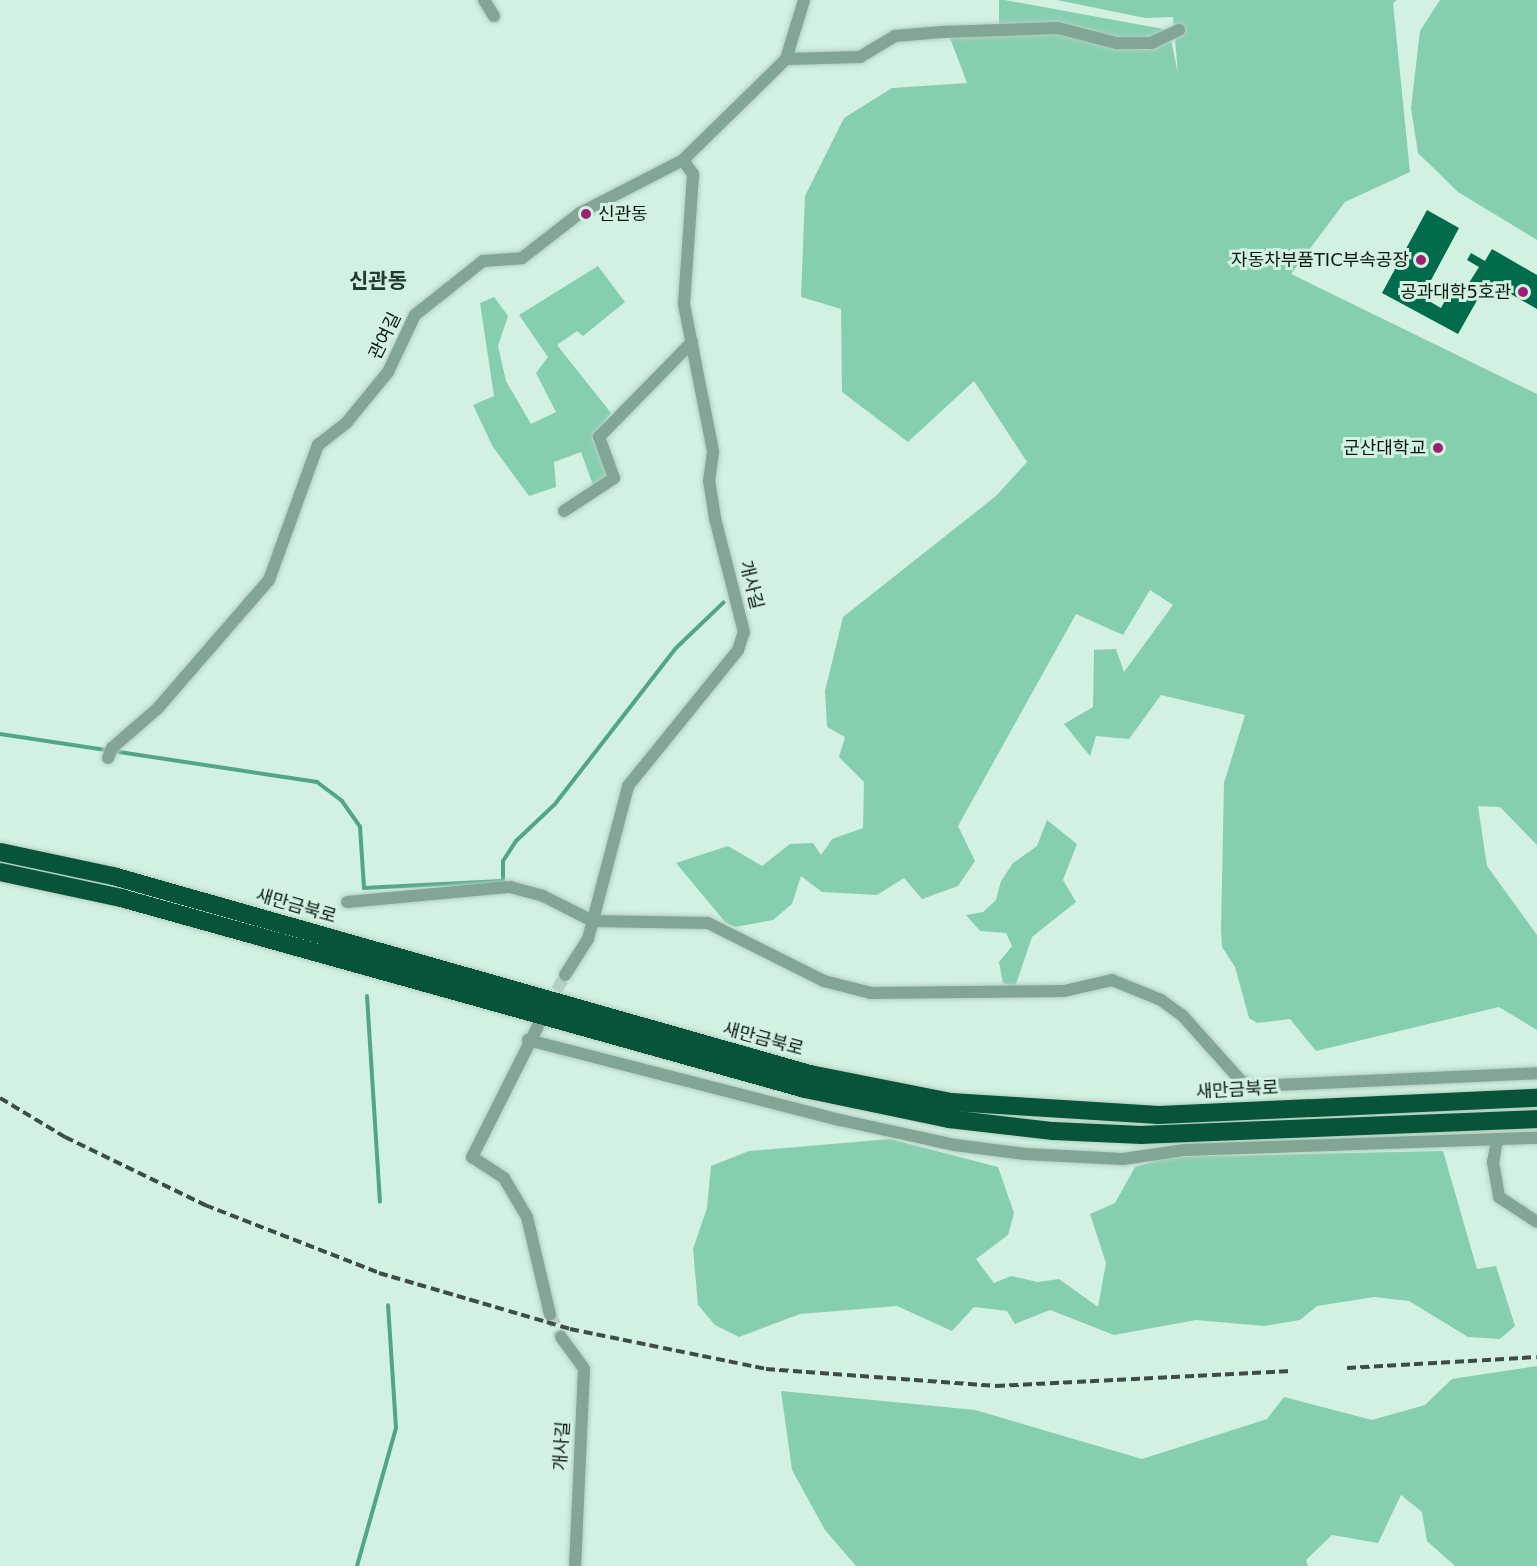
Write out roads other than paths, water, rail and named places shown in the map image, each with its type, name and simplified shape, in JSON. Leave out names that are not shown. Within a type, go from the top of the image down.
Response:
[{"type":"highway","name":"새만금북로","points":[[0,852],[113,876],[810,1074],[951,1102],[1159,1115],[1537,1098]]},
{"type":"highway","name":"새만금북로","points":[[0,872],[122,898],[805,1089],[949,1119],[1053,1131],[1142,1135],[1537,1119]]},
{"type":"street","points":[[484,0],[494,16]]},
{"type":"street","name":"관여길","points":[[110,753],[158,708],[269,580],[318,445],[347,422],[388,372],[415,315],[483,261],[522,258],[580,213],[683,160],[786,59],[804,0]]},
{"type":"street","points":[[786,59],[860,57],[895,36],[942,32],[1058,28],[1116,43],[1151,43],[1179,30]]},
{"type":"street","name":"개사길","points":[[565,975],[588,939],[628,786],[738,650],[744,632],[712,501],[709,481],[713,451],[684,304],[693,174],[683,160]]},
{"type":"street","points":[[564,511],[614,478],[599,437],[692,342]]},
{"type":"street","points":[[347,902],[510,886],[543,896],[592,921],[708,923],[824,981],[871,993],[1064,991],[1112,980],[1161,1000],[1182,1015],[1241,1081],[1254,1086],[1537,1073]]},
{"type":"street","points":[[538,1026],[528,1040],[472,1157],[504,1178],[527,1217],[550,1314]]},
{"type":"street","points":[[528,1040],[840,1120],[955,1145],[1025,1154],[1123,1159],[1185,1150],[1537,1138]]},
{"type":"street","points":[[1497,1140],[1493,1162],[1498,1197],[1537,1222]]},
{"type":"street","name":"개사길","points":[[561,1337],[584,1368],[575,1566]]},
{"type":"waterway","points":[[0,734],[317,782],[342,801],[360,827],[364,888],[503,881],[503,861],[516,841],[555,804],[676,648],[724,602]]},
{"type":"waterway","points":[[367,996],[380,1202]]},
{"type":"waterway","points":[[357,1566],[396,1428],[388,1305]]},
{"type":"tunnel","points":[[548,1006],[565,975]]},
{"type":"tunnel","points":[[550,1314],[561,1337]]},
{"type":"railway","points":[[0,1098],[65,1137],[205,1205],[379,1273],[570,1329],[766,1369],[996,1386],[1293,1371]]},
{"type":"railway","points":[[1347,1368],[1537,1357]]},
{"type":"place","name":"신관동","points":[[586,214]]},
{"type":"place","name":"자동차부품TIC부속공장","points":[[1421,260]]},
{"type":"place","name":"공과대학5호관","points":[[1523,292]]},
{"type":"place","name":"군산대학교","points":[[1438,448]]},
{"type":"district","name":"신관동","points":[[378,281]]}]
